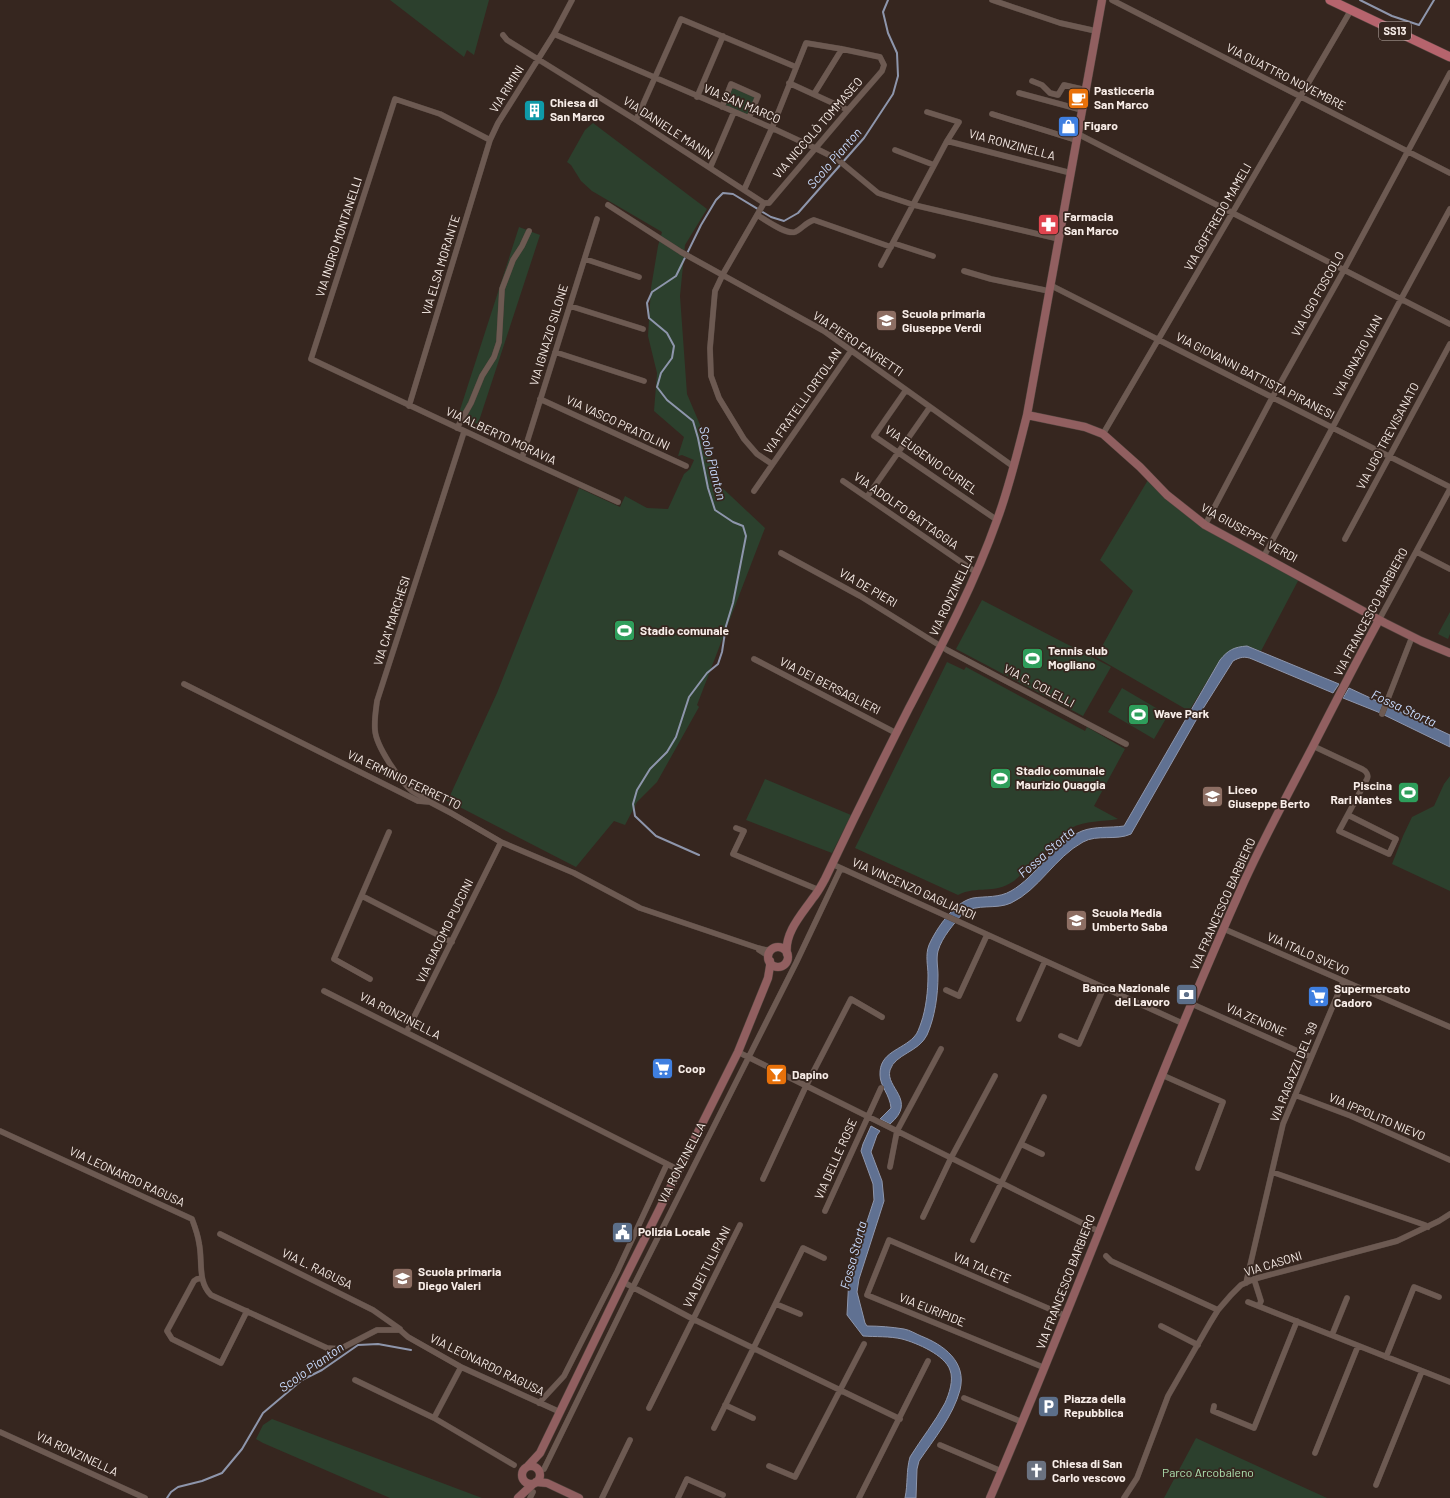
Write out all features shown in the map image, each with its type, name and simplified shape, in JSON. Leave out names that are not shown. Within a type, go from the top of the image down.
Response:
[{"type":"main road","name":"SS13","points":[[1330,0],[1450,57]]},
{"type":"street","name":"VIA RIMINI","points":[[494,131],[554,34],[572,0]]},
{"type":"street","points":[[992,0],[1060,23],[1096,31]]},
{"type":"street","name":"VIA RONZINELLA","points":[[518,1498],[523,1480],[523,1472],[540,1453],[623,1282],[738,1052],[769,972],[770,953],[784,942],[800,915],[819,890],[896,733],[941,646],[976,573],[997,520],[1014,467],[1027,415],[1102,0]]},
{"type":"street","name":"VIA QUATTRO NOVEMBRE","points":[[1112,0],[1450,173]]},
{"type":"street","name":"VIA GOFFREDO MAMELI","points":[[1103,434],[1301,98],[1351,10]]},
{"type":"street","points":[[636,120],[681,19],[796,67],[772,128],[744,190]]},
{"type":"street","name":"VIA SAN MARCO","points":[[554,34],[815,148],[837,159],[878,193],[914,204],[1058,239]]},
{"type":"street","name":"VIA RIMINI","points":[[503,35],[507,40],[538,60]]},
{"type":"street","points":[[697,97],[723,36]]},
{"type":"street","name":"VIA NICCOLÒ TOMMASEO","points":[[723,274],[764,204],[769,203],[882,71],[884,65],[880,57],[842,48],[806,43],[796,67]]},
{"type":"street","points":[[814,94],[842,48]]},
{"type":"street","name":"VIA DANIELE MANIN","points":[[538,60],[636,120],[764,204]]},
{"type":"street","name":"VIA UGO FOSCOLO","points":[[1205,524],[1272,398],[1344,270],[1450,73]]},
{"type":"street","points":[[1032,81],[1042,85],[1050,92],[1058,95],[1064,85],[1086,90]]},
{"type":"street","points":[[789,83],[848,110]]},
{"type":"street","points":[[722,107],[731,84],[758,96],[749,118]]},
{"type":"street","points":[[1019,93],[1082,110]]},
{"type":"street","name":"VIA INDRO MONTANELLI","points":[[376,390],[311,359],[395,99],[440,114],[490,140]]},
{"type":"street","points":[[710,168],[734,112]]},
{"type":"street","name":"VIA RONZINELLA","points":[[914,204],[947,140],[959,122],[927,112]]},
{"type":"street","name":"VIA RONZINELLA","points":[[992,114],[1077,137]]},
{"type":"street","name":"VIA ELSA MORANTE","points":[[409,406],[494,131]]},
{"type":"street","points":[[1077,137],[1450,324]]},
{"type":"street","name":"VIA RONZINELLA","points":[[947,140],[1070,173]]},
{"type":"street","points":[[895,150],[934,165]]},
{"type":"street","points":[[881,265],[914,204]]},
{"type":"street","name":"VIA PIERO FAVRETTI","points":[[608,205],[682,252],[824,331],[1014,467]]},
{"type":"street","name":"VIA IGNAZIO VIAN","points":[[1264,556],[1450,209]]},
{"type":"street","points":[[758,214],[788,232],[794,232],[808,222],[814,220],[892,245],[933,256]]},
{"type":"street","name":"VIA IGNAZIO SILONE","points":[[522,458],[597,219]]},
{"type":"street","points":[[457,428],[471,403],[482,376],[494,357],[499,342],[502,289],[513,260],[522,246],[529,230]]},
{"type":"street","points":[[584,259],[639,277]]},
{"type":"street","points":[[964,271],[991,279],[1050,288]]},
{"type":"street","name":"VIA FRATELLI ORTOLAN","points":[[723,274],[715,291],[710,348],[711,376],[719,398],[744,439],[757,454],[772,464]]},
{"type":"street","name":"VIA GIOVANNI BATTISTA PIRANESI","points":[[1050,288],[1159,340],[1390,456],[1450,488]]},
{"type":"street","points":[[570,306],[643,329]]},
{"type":"street","name":"VIA UGO TREVISANATO","points":[[1345,539],[1450,344]]},
{"type":"street","name":"VIA FRATELLI ORTOLAN","points":[[754,492],[851,351]]},
{"type":"street","points":[[555,352],[644,381]]},
{"type":"street","name":"VIA ALBERTO MORAVIA","points":[[376,390],[618,502]]},
{"type":"street","name":"VIA EUGENIO CURIEL","points":[[906,390],[874,436],[997,520]]},
{"type":"street","name":"VIA VASCO PRATOLINI","points":[[540,399],[686,466]]},
{"type":"street","points":[[867,496],[930,407]]},
{"type":"street","name":"VIA GIUSEPPE VERDI","points":[[1027,415],[1085,427],[1103,434],[1140,466],[1168,495],[1205,524],[1379,620],[1412,637],[1450,653]]},
{"type":"street","name":"VIA CA' MARCHESI","points":[[430,802],[402,781],[382,750],[375,730],[375,717],[377,701],[464,432]]},
{"type":"street","name":"VIA ADOLFO BATTAGGIA","points":[[843,481],[867,496],[976,573]]},
{"type":"street","name":"VIA FRANCESCO BARBIERO","points":[[990,1498],[1045,1368],[1098,1231],[1162,1075],[1264,839],[1450,488]]},
{"type":"street","points":[[1417,552],[1450,570]]},
{"type":"street","name":"VIA DE PIERI","points":[[781,553],[860,596],[941,646]]},
{"type":"street","points":[[1382,714],[1412,637]]},
{"type":"street","name":"VIA C. COLELLI","points":[[941,646],[1126,744]]},
{"type":"street","name":"VIA DEI BERSAGLIERI","points":[[754,659],[896,733]]},
{"type":"street","name":"VIA ERMINIO FERRETTO","points":[[184,684],[418,801],[430,802],[501,842],[574,874],[640,908],[766,950],[776,948]]},
{"type":"street","points":[[1313,746],[1362,769],[1368,775],[1367,780],[1348,815],[1340,831],[1389,854],[1396,839],[1348,815]]},
{"type":"street","points":[[736,828],[744,831],[733,854],[819,890]]},
{"type":"street","points":[[370,978],[334,959],[389,832]]},
{"type":"street","name":"VIA GIACOMO PUCCINI","points":[[408,1029],[501,842]]},
{"type":"street","name":"VIA VINCENZO GAGLIARDI","points":[[832,864],[1184,1024]]},
{"type":"street","name":"VIA RONZINELLA","points":[[541,1471],[748,1058],[841,868]]},
{"type":"street","points":[[362,896],[452,942]]},
{"type":"street","name":"VIA ITALO SVEVO","points":[[1224,929],[1343,982],[1450,1027]]},
{"type":"street","name":"VIA RONZINELLA","points":[[765,984],[773,973],[787,961],[787,946],[792,930]]},
{"type":"street","points":[[946,990],[959,996],[987,935]]},
{"type":"street","name":"VIA ERMINIO FERRETTO","points":[[750,945],[765,953],[769,960]]},
{"type":"street","points":[[776,948],[783,949],[787,954]]},
{"type":"street","points":[[769,960],[775,966],[783,966]]},
{"type":"street","points":[[1019,1019],[1045,961]]},
{"type":"street","name":"VIA RAGAZZI DEL '99","points":[[1246,1283],[1283,1124],[1343,982]]},
{"type":"street","points":[[1061,1036],[1079,1044],[1104,988]]},
{"type":"street","name":"VIA RONZINELLA","points":[[324,991],[679,1170]]},
{"type":"street","points":[[763,1179],[806,1086],[851,998],[882,1017]]},
{"type":"street","name":"VIA ZENONE","points":[[1192,1004],[1311,1057]]},
{"type":"street","points":[[890,1166],[897,1131],[941,1049]]},
{"type":"street","name":"VIA DELLE ROSE","points":[[738,1052],[1098,1231]]},
{"type":"street","points":[[1162,1075],[1223,1102],[1198,1168]]},
{"type":"street","points":[[923,1217],[951,1158],[995,1076]]},
{"type":"street","name":"VIA DELLE ROSE","points":[[825,1211],[881,1088]]},
{"type":"street","name":"VIA IPPOLITO NIEVO","points":[[1295,1095],[1351,1116],[1450,1160]]},
{"type":"street","points":[[973,1240],[1044,1097]]},
{"type":"street","name":"VIA LEONARDO RAGUSA","points":[[0,1131],[192,1219],[200,1244],[202,1278],[208,1291],[212,1295],[327,1348],[340,1349],[377,1330],[400,1330],[408,1337],[461,1367],[560,1412]]},
{"type":"street","points":[[1021,1144],[1042,1154]]},
{"type":"street","points":[[539,1403],[564,1376],[617,1272],[667,1164]]},
{"type":"street","points":[[1272,1172],[1425,1224],[1428,1227]]},
{"type":"street","name":"VIA CASONI","points":[[1124,1498],[1137,1478],[1168,1396],[1218,1310],[1241,1285],[1254,1279],[1397,1241],[1428,1227],[1450,1214]]},
{"type":"street","name":"VIA DEI TULIPANI","points":[[650,1408],[740,1225]]},
{"type":"street","name":"VIA L. RAGUSA","points":[[220,1234],[373,1310],[400,1330]]},
{"type":"street","name":"VIA TALETE","points":[[889,1240],[1066,1316]]},
{"type":"street","name":"VIA EURIPIDE","points":[[889,1240],[867,1295],[1045,1368]]},
{"type":"street","points":[[714,1428],[803,1248],[824,1258]]},
{"type":"street","points":[[1106,1256],[1111,1261],[1218,1310]]},
{"type":"street","points":[[202,1278],[194,1281],[167,1331],[172,1339],[221,1363],[247,1310]]},
{"type":"street","points":[[1254,1279],[1261,1301],[1259,1306]]},
{"type":"street","name":"VIA DEI TULIPANI","points":[[623,1282],[693,1319],[900,1419]]},
{"type":"street","points":[[1386,1357],[1414,1287],[1439,1297]]},
{"type":"street","points":[[1332,1335],[1347,1298]]},
{"type":"street","points":[[1248,1302],[1450,1382]]},
{"type":"street","points":[[776,1304],[800,1314]]},
{"type":"street","points":[[1214,1406],[1213,1411],[1254,1428],[1297,1321]]},
{"type":"street","points":[[1161,1326],[1198,1345]]},
{"type":"street","points":[[768,1466],[795,1477],[864,1344]]},
{"type":"street","points":[[1315,1453],[1358,1346]]},
{"type":"street","points":[[859,1498],[928,1361]]},
{"type":"street","points":[[434,1418],[461,1367]]},
{"type":"street","points":[[1376,1485],[1422,1371]]},
{"type":"street","points":[[355,1380],[434,1418],[514,1465]]},
{"type":"street","points":[[964,1398],[1022,1422]]},
{"type":"street","points":[[726,1405],[753,1418]]},
{"type":"street","name":"VIA RONZINELLA","points":[[0,1432],[145,1498]]},
{"type":"street","points":[[602,1498],[630,1440]]},
{"type":"street","points":[[940,1445],[1001,1471]]},
{"type":"street","name":"VIA RONZINELLA","points":[[518,1498],[534,1486],[540,1479],[540,1453]]},
{"type":"street","points":[[528,1466],[535,1466],[541,1471],[547,1483]]},
{"type":"street","points":[[678,1498],[687,1479],[723,1496]]},
{"type":"street","points":[[523,1480],[534,1486],[547,1483],[580,1498]]},
{"type":"street","name":"VIA RONZINELLA","points":[[530,1498],[534,1486]]},
{"type":"green space","points":[[390,0],[489,0],[474,55],[467,50],[464,57]]},
{"type":"green space","points":[[733,88],[756,97],[748,115],[725,105]]},
{"type":"green space","name":"Stadio comunale","points":[[593,123],[707,209],[685,245],[680,296],[687,394],[709,446],[716,482],[765,528],[697,705],[699,707],[657,782],[637,802],[625,825],[614,821],[576,867],[446,800],[448,800],[497,693],[579,488],[620,507],[625,496],[647,508],[668,509],[684,474],[690,469],[694,460],[682,455],[678,456],[684,437],[654,411],[657,373],[648,336],[651,288],[658,246],[662,232],[592,191],[581,181],[571,165],[567,162],[585,130]]},
{"type":"green space","points":[[519,227],[540,235],[478,424],[458,416]]},
{"type":"green space","points":[[1148,480],[1165,497],[1299,579],[1261,651],[1246,646],[1220,660],[1189,711],[1096,657],[1133,591],[1100,560]]},
{"type":"green space","name":"Tennis club Mogliano","points":[[982,600],[1111,667],[1083,716],[956,649]]},
{"type":"green space","points":[[1450,612],[1450,634],[1448,639],[1438,634]]},
{"type":"green space","name":"Stadio comunale Maurizio Quaggia","points":[[947,662],[964,670],[966,667],[1085,731],[1087,727],[1125,749],[1094,806],[1118,819],[1088,822],[1077,825],[1071,828],[1014,881],[999,888],[965,892],[958,895],[855,848]]},
{"type":"green space","name":"Wave Park","points":[[1122,688],[1168,715],[1154,739],[1108,712]]},
{"type":"green space","points":[[1450,776],[1450,891],[1392,864],[1412,817],[1434,806],[1444,784]]},
{"type":"green space","points":[[765,779],[851,815],[832,853],[746,820]]},
{"type":"green space","points":[[272,1419],[482,1498],[390,1498],[256,1439],[263,1425]]},
{"type":"green space","name":"Parco Arcobaleno","points":[[1196,1438],[1327,1498],[1164,1498]]},
{"type":"water","points":[[1247,646],[1339,684],[1333,693],[1247,657],[1242,657],[1233,661],[1199,715],[1131,834],[1119,837],[1094,838],[1083,842],[1064,856],[1030,890],[1011,903],[999,906],[974,908],[963,913],[945,936],[938,951],[937,998],[927,1035],[919,1045],[897,1060],[890,1070],[892,1083],[901,1101],[901,1108],[898,1116],[890,1124],[880,1119],[891,1108],[889,1099],[880,1079],[881,1067],[887,1056],[909,1041],[918,1030],[923,1018],[926,1000],[928,981],[928,949],[936,931],[946,917],[959,905],[973,898],[997,896],[1011,891],[1029,877],[1054,851],[1072,836],[1087,829],[1124,826],[1220,660],[1232,650],[1238,647]]},
{"type":"water","points":[[1349,688],[1450,735],[1450,747],[1378,712],[1343,698]]},
{"type":"water","points":[[871,1126],[880,1131],[871,1152],[882,1181],[884,1201],[859,1279],[857,1292],[865,1323],[867,1326],[899,1328],[911,1331],[938,1344],[952,1356],[960,1371],[960,1390],[953,1409],[919,1461],[917,1469],[916,1498],[905,1498],[910,1457],[945,1403],[950,1387],[951,1374],[947,1365],[942,1359],[930,1350],[902,1339],[863,1336],[847,1315],[849,1276],[874,1200],[873,1184],[861,1151]]},
{"type":"waterway","name":"Scolo Pianton","points":[[699,855],[656,836],[635,816],[633,804],[637,790],[650,769],[667,752],[676,737],[689,697],[707,673],[718,664],[722,652],[726,626],[733,603],[746,536],[743,526],[733,522],[715,510],[708,488],[693,421],[667,400],[657,387],[661,373],[672,358],[674,346],[667,333],[649,318],[647,303],[652,292],[676,276],[701,225],[716,200],[723,193],[733,194],[771,217],[784,221],[798,213],[864,138],[893,94],[898,76],[897,53],[888,33],[883,12],[888,0]]},
{"type":"waterway","name":"Scolo Pianton","points":[[1360,0],[1392,16],[1419,25],[1434,0]]},
{"type":"waterway","name":"Scolo Pianton","points":[[167,1498],[171,1492],[178,1487],[202,1481],[222,1473],[242,1449],[263,1413],[302,1380],[322,1370],[358,1345],[378,1344],[411,1350]]},
{"type":"place","name":"Pasticceria San Marco","points":[[1079,98]]},
{"type":"place","name":"Chiesa di San Marco","points":[[534,110]]},
{"type":"place","name":"Figaro","points":[[1068,126]]},
{"type":"place","name":"Farmacia San Marco","points":[[1049,224]]},
{"type":"place","name":"Scuola primaria Giuseppe Verdi","points":[[886,321]]},
{"type":"place","name":"Stadio comunale","points":[[624,631]]},
{"type":"place","name":"Tennis club Mogliano","points":[[1033,658]]},
{"type":"place","name":"Wave Park","points":[[1138,714]]},
{"type":"place","name":"Stadio comunale Maurizio Quaggia","points":[[1000,778]]},
{"type":"place","name":"Piscina Rari Nantes","points":[[1408,793]]},
{"type":"place","name":"Liceo Giuseppe Berto","points":[[1213,797]]},
{"type":"place","name":"Scuola Media Umberto Saba","points":[[1076,920]]},
{"type":"place","name":"Banca Nazionale del Lavoro","points":[[1186,995]]},
{"type":"place","name":"Supermercato Cadoro","points":[[1318,996]]},
{"type":"place","name":"Coop","points":[[662,1069]]},
{"type":"place","name":"Dapino","points":[[776,1075]]},
{"type":"place","name":"Polizia Locale","points":[[622,1232]]},
{"type":"place","name":"Scuola primaria Diego Valeri","points":[[402,1279]]},
{"type":"place","name":"Piazza della Repubblica","points":[[1048,1406]]},
{"type":"place","name":"Chiesa di San Carlo vescovo","points":[[1037,1471]]},
{"type":"water label","name":"Fossa Storta","points":[[1404,708]]},
{"type":"water label","name":"Fossa Storta","points":[[1046,852]]},
{"type":"water label","name":"Fossa Storta","points":[[853,1255]]}]
